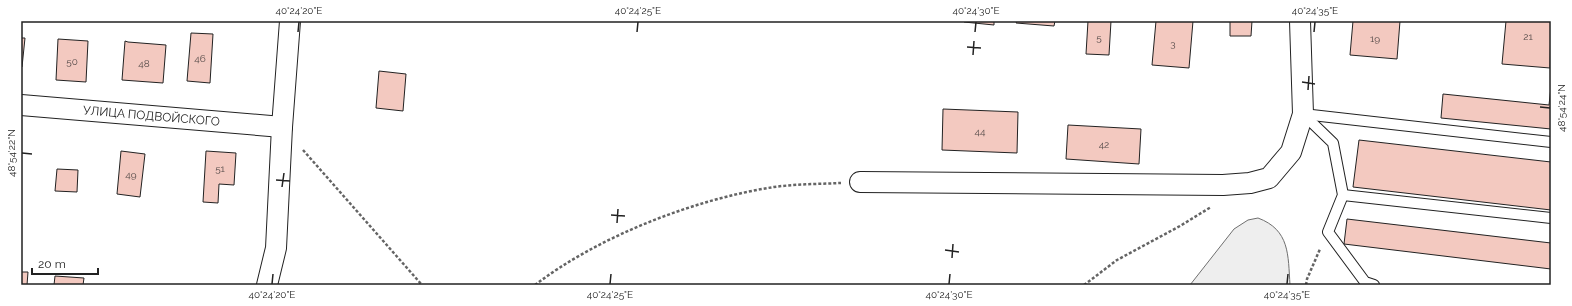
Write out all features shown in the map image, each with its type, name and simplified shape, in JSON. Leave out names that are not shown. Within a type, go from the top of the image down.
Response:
[{"type":"street","points":[[267,285],[276,248],[282,128],[290,21]]},
{"type":"street","points":[[860,182],[1223,185],[1250,183],[1269,178],[1291,152],[1303,114],[1300,21]]},
{"type":"street","name":"УЛИЦА ПОДВОЙСКОГО","points":[[21,105],[282,128]]},
{"type":"lane","points":[[1303,114],[1551,142]]},
{"type":"lane","points":[[1303,114],[1333,143],[1343,195],[1328,232],[1365,282],[1374,285]]},
{"type":"lane","points":[[1343,195],[1551,218]]},
{"type":"path","points":[[282,128],[321,169],[422,285]]},
{"type":"path","points":[[535,285],[579,256],[643,224],[728,196],[775,187],[860,182]]},
{"type":"path","points":[[1084,285],[1117,260],[1180,226],[1213,206]]},
{"type":"path","points":[[1306,285],[1307,279],[1328,232]]},
{"type":"shaded area","points":[[1258,218],[1276,229],[1282,237],[1289,264],[1290,285],[1190,285],[1234,229],[1248,220]]},
{"type":"building","points":[[994,21],[994,25],[964,22]]},
{"type":"building","points":[[1017,21],[1055,21],[1054,26],[1016,23]]},
{"type":"building","points":[[1088,21],[1111,21],[1109,55],[1086,54]]},
{"type":"building","points":[[1156,21],[1193,21],[1189,68],[1152,65]]},
{"type":"building","points":[[1230,21],[1252,21],[1251,36],[1230,36]]},
{"type":"building","points":[[1353,21],[1400,21],[1397,59],[1350,55]]},
{"type":"building","points":[[1506,21],[1551,21],[1550,68],[1502,64]]},
{"type":"building","points":[[191,33],[213,34],[210,83],[187,81]]},
{"type":"building","points":[[21,38],[25,38],[22,67],[21,67]]},
{"type":"building","points":[[58,39],[88,41],[86,82],[56,80]]},
{"type":"building","points":[[125,41],[166,45],[163,83],[122,80]]},
{"type":"building","points":[[379,71],[406,74],[403,111],[376,108]]},
{"type":"building","points":[[1551,87],[1551,129],[1441,118],[1443,94],[1549,105]]},
{"type":"building","points":[[943,109],[1018,112],[1017,153],[942,150]]},
{"type":"building","points":[[1068,125],[1141,129],[1139,164],[1066,159]]},
{"type":"building","points":[[1359,140],[1551,162],[1551,210],[1353,187]]},
{"type":"building","points":[[121,151],[145,154],[140,197],[117,194]]},
{"type":"building","points":[[206,151],[236,153],[234,185],[219,184],[218,203],[203,202]]},
{"type":"building","points":[[57,169],[78,170],[77,192],[55,191]]},
{"type":"building","points":[[1347,219],[1551,243],[1551,269],[1344,244]]},
{"type":"building","points":[[21,272],[28,272],[27,285],[21,285]]},
{"type":"building","points":[[55,276],[84,278],[83,285],[54,285]]}]
